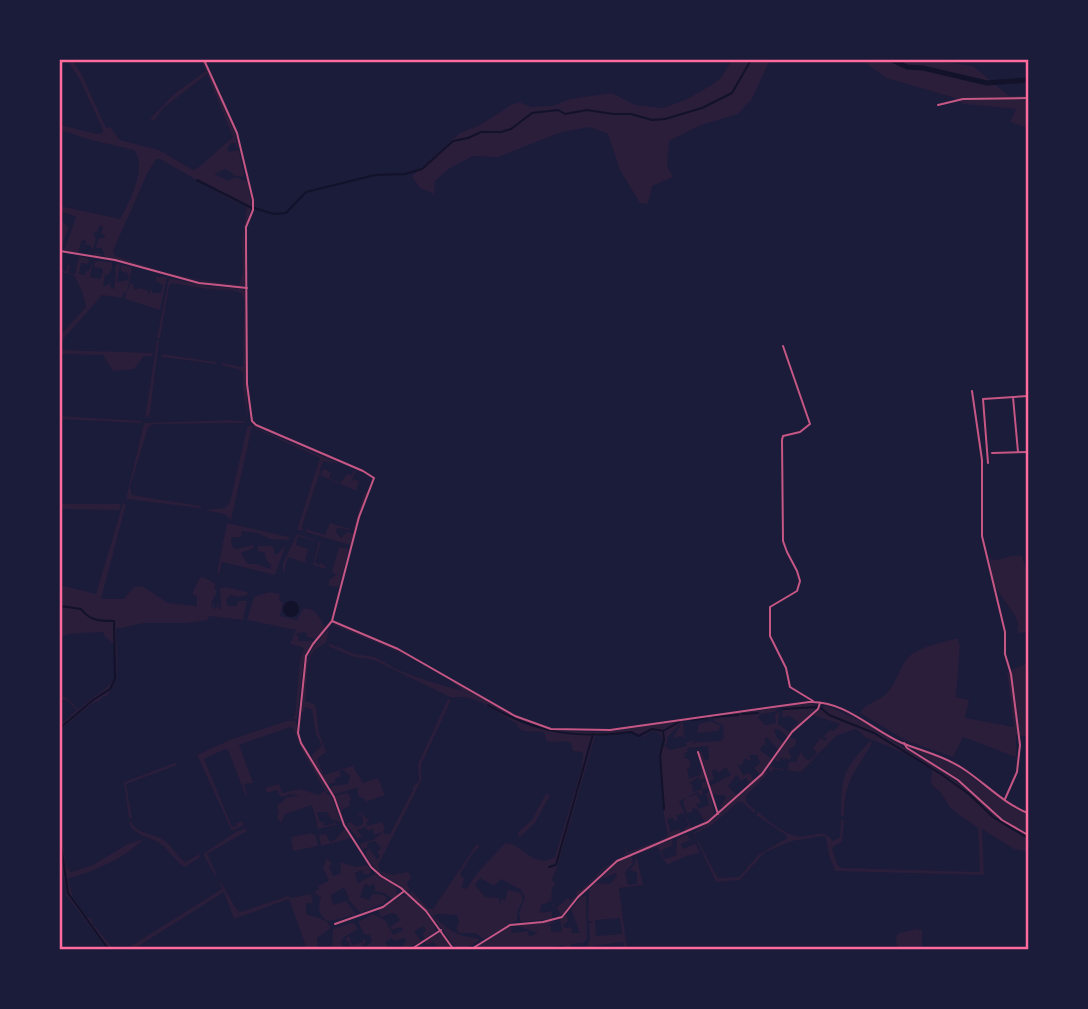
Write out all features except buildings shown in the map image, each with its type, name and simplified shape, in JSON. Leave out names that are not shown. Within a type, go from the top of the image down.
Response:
[{"type":"street","points":[[204,60],[237,133],[253,200],[253,212],[246,231],[247,384],[252,421],[374,478],[359,517],[332,621],[306,656],[298,721],[299,738],[334,797],[345,825],[368,862],[378,874],[404,891],[441,930],[454,950]]},
{"type":"street","points":[[938,105],[962,99],[1028,98]]},
{"type":"street","points":[[60,251],[115,260],[200,283],[247,288]]},
{"type":"street","points":[[783,346],[810,425],[800,432],[783,436],[782,440],[783,541],[800,581],[797,591],[770,607],[770,636],[786,668],[790,687],[813,702]]},
{"type":"street","points":[[972,391],[982,460],[982,536],[1005,632],[1005,654],[1011,674],[1020,745],[1017,772],[1004,799]]},
{"type":"street","points":[[988,463],[983,399],[1028,396]]},
{"type":"street","points":[[1013,397],[1017,452]]},
{"type":"street","points":[[992,453],[1028,452]]},
{"type":"street","points":[[332,621],[407,653],[515,716],[551,729],[610,730],[821,702],[850,713],[904,743],[955,764],[1015,808],[1028,813]]},
{"type":"street","points":[[470,950],[510,925],[562,917],[578,897],[617,860],[690,831],[718,814],[762,774],[790,734],[818,709],[821,702]]},
{"type":"street","points":[[904,743],[907,748],[958,780],[1002,820],[1028,835]]},
{"type":"street","points":[[698,752],[718,814]]},
{"type":"street","points":[[335,924],[383,907],[404,891]]},
{"type":"street","points":[[410,950],[441,930]]},
{"type":"shaded area","points":[[67,60],[72,60],[81,73],[106,128],[110,127],[120,140],[159,150],[193,170],[233,137],[207,74],[162,109],[154,121],[150,119],[174,94],[206,71],[203,60],[234,128],[238,147],[236,148],[236,143],[231,143],[227,149],[229,152],[239,150],[244,174],[242,177],[232,175],[233,173],[225,169],[214,174],[229,181],[234,177],[247,181],[252,205],[244,232],[246,286],[214,284],[163,273],[239,285],[243,272],[242,241],[247,207],[160,159],[156,159],[147,174],[113,251],[115,256],[161,273],[105,257],[102,248],[96,248],[95,253],[101,255],[94,256],[98,239],[104,238],[105,235],[101,234],[103,227],[100,225],[97,232],[93,233],[96,239],[93,249],[82,240],[78,253],[64,251],[76,217],[63,212],[60,220],[60,206],[120,219],[136,185],[139,166],[134,150],[60,130],[60,125],[103,133],[80,80]]},
{"type":"shaded area","points":[[732,60],[770,60],[752,99],[738,114],[701,125],[669,141],[667,166],[673,177],[652,186],[648,204],[640,203],[620,170],[608,134],[590,127],[562,132],[498,157],[473,156],[450,168],[435,181],[434,194],[420,188],[412,176],[460,133],[480,125],[519,102],[531,107],[552,106],[570,99],[612,93],[635,105],[663,108],[685,100],[712,85],[721,78]]},
{"type":"shaded area","points":[[864,60],[932,60],[973,66],[1009,96],[1028,96],[1028,128],[1010,122],[1016,109],[964,104],[952,97],[886,78]]},
{"type":"shaded area","points":[[60,220],[69,227],[60,250]]},
{"type":"shaded area","points":[[79,256],[89,259],[88,264],[81,263],[79,274],[85,275],[93,261],[90,277],[100,279],[102,268],[94,267],[95,261],[112,262],[112,269],[108,275],[105,274],[103,287],[110,283],[114,289],[117,263],[120,265],[117,282],[128,280],[129,274],[121,271],[121,265],[132,267],[127,292],[130,284],[133,284],[135,290],[147,290],[149,294],[152,288],[152,293],[161,293],[163,285],[156,281],[156,277],[167,277],[160,310],[125,299],[124,292],[122,298],[102,295],[60,343],[60,335],[86,307],[74,275],[60,272],[66,271],[68,264],[68,273],[75,274]]},
{"type":"shaded area","points":[[169,278],[242,289],[246,292],[248,420],[243,373],[241,370],[221,365],[243,365],[242,294],[172,283],[169,286],[160,338],[157,338]]},
{"type":"shaded area","points":[[157,340],[150,414],[145,418]]},
{"type":"shaded area","points":[[60,350],[153,353],[152,356],[144,356],[134,369],[113,371],[103,355],[60,354]]},
{"type":"shaded area","points":[[162,354],[216,362],[217,364],[162,357]]},
{"type":"shaded area","points":[[60,416],[142,421],[60,419]]},
{"type":"shaded area","points":[[230,420],[245,423],[158,424],[148,428],[130,487],[132,495],[201,508],[126,499],[144,423]]},
{"type":"shaded area","points":[[250,425],[340,464],[323,461],[319,473],[323,475],[321,472],[324,469],[331,472],[329,478],[340,483],[347,474],[352,475],[354,470],[356,471],[351,482],[354,479],[359,481],[356,490],[364,494],[319,475],[302,526],[303,531],[297,530],[320,458],[252,427],[231,520],[224,514],[205,510],[225,508],[230,502],[247,428]]},
{"type":"shaded area","points":[[368,490],[353,530],[364,494]]},
{"type":"shaded area","points":[[123,503],[126,504],[101,599],[124,599],[134,587],[142,586],[168,603],[197,606],[197,596],[192,594],[199,579],[203,577],[216,584],[214,588],[217,590],[212,601],[214,609],[218,603],[221,609],[220,588],[247,592],[248,595],[237,597],[230,595],[226,600],[228,606],[247,601],[243,620],[209,616],[208,620],[187,623],[143,623],[116,629],[117,673],[111,689],[106,697],[103,696],[93,703],[60,730],[60,725],[77,710],[60,697],[66,697],[78,709],[110,684],[116,669],[116,659],[114,644],[103,632],[75,633],[60,637],[60,585],[96,594]]},
{"type":"shaded area","points":[[60,504],[121,504],[119,510],[60,509]]},
{"type":"shaded area","points":[[227,523],[289,537],[289,540],[270,539],[258,533],[242,531],[241,537],[231,539],[232,547],[237,549],[253,545],[254,548],[241,553],[248,564],[270,569],[271,565],[266,560],[265,553],[258,551],[258,546],[270,546],[274,548],[274,554],[278,554],[286,544],[275,575],[222,562],[219,574],[217,573]]},
{"type":"shaded area","points":[[330,523],[352,530],[337,528],[336,532],[341,538],[347,532],[354,534],[350,545],[306,532],[306,529],[325,535]]},
{"type":"shaded area","points":[[297,534],[321,542],[315,562],[319,565],[321,563],[325,569],[313,565],[319,542],[298,536],[296,545],[308,549],[305,563],[288,557],[283,575],[283,563]]},
{"type":"shaded area","points":[[339,547],[349,549],[339,587],[329,586],[329,580],[336,575],[332,572]]},
{"type":"shaded area","points":[[1022,556],[1028,576],[1028,652],[1027,632],[1018,633],[1019,626],[1014,614],[993,584],[990,559]]},
{"type":"shaded area","points":[[269,592],[280,594],[279,601],[283,602],[280,616],[297,620],[303,609],[311,609],[326,628],[315,639],[307,637],[307,633],[298,632],[296,635],[299,636],[298,641],[313,641],[304,661],[297,718],[291,720],[295,716],[300,659],[304,648],[290,644],[296,630],[247,620],[254,597]]},
{"type":"shaded area","points":[[288,601],[294,601],[299,609],[297,615],[288,617],[283,612],[283,606]]},
{"type":"shaded area","points":[[334,624],[412,658],[365,638]]},
{"type":"shaded area","points":[[329,629],[326,643],[314,650],[308,662],[305,701],[314,704],[316,708],[319,733],[326,752],[317,759],[324,775],[353,766],[363,783],[378,778],[385,795],[366,802],[359,797],[359,787],[333,795],[330,789],[332,786],[348,784],[350,776],[344,770],[339,771],[341,776],[336,778],[334,783],[327,784],[311,756],[322,745],[316,734],[312,710],[305,707],[304,712],[301,711],[308,657]]},
{"type":"shaded area","points":[[957,638],[960,645],[956,697],[969,700],[965,718],[1014,727],[1007,672],[1028,663],[1028,737],[1016,735],[1016,757],[963,737],[953,757],[907,741],[860,713],[883,697],[910,656],[922,649]]},
{"type":"shaded area","points":[[328,643],[355,654],[375,657],[398,670],[462,691],[427,666],[514,717],[537,726],[563,731],[599,732],[683,721],[684,738],[673,738],[681,723],[664,745],[670,750],[687,746],[685,743],[695,740],[692,745],[696,742],[720,741],[724,737],[723,725],[714,721],[713,716],[778,708],[775,712],[760,714],[758,718],[765,725],[776,723],[775,715],[779,711],[778,724],[789,732],[798,722],[789,716],[782,717],[783,707],[810,703],[818,706],[787,737],[780,730],[774,729],[777,738],[783,742],[778,750],[767,737],[764,739],[766,744],[760,750],[772,759],[760,775],[754,768],[760,763],[757,755],[749,755],[751,760],[746,758],[740,766],[737,764],[743,775],[750,773],[754,781],[750,785],[746,778],[741,781],[737,775],[734,777],[728,786],[737,796],[723,808],[720,806],[726,798],[724,795],[715,795],[712,792],[718,811],[710,786],[731,775],[726,767],[719,773],[716,769],[712,771],[714,780],[709,781],[700,753],[702,752],[705,760],[709,759],[708,746],[687,748],[688,752],[684,753],[686,756],[683,758],[689,759],[691,767],[687,768],[687,779],[700,775],[702,769],[705,778],[700,781],[698,777],[689,784],[692,784],[693,792],[702,789],[702,782],[706,782],[708,787],[702,790],[703,794],[698,792],[687,797],[697,794],[701,803],[696,804],[699,809],[709,805],[706,794],[709,791],[715,815],[705,822],[697,809],[692,808],[693,812],[687,813],[683,803],[685,798],[679,801],[692,829],[685,832],[684,828],[689,826],[684,813],[676,814],[678,820],[667,819],[671,832],[679,829],[681,833],[619,858],[626,853],[624,844],[628,852],[668,835],[658,754],[663,742],[660,733],[652,731],[643,737],[631,733],[595,736],[551,881],[556,883],[551,894],[556,913],[550,898],[549,902],[541,905],[540,913],[552,911],[552,919],[521,922],[519,913],[525,898],[521,890],[501,879],[494,886],[480,878],[475,885],[485,897],[498,898],[501,906],[500,899],[505,900],[508,890],[521,893],[523,900],[517,912],[517,920],[484,939],[475,933],[459,933],[456,928],[459,922],[457,915],[436,914],[434,916],[451,931],[480,940],[465,949],[456,949],[433,917],[410,894],[412,891],[429,909],[433,909],[477,844],[479,847],[460,874],[464,879],[462,888],[466,889],[505,843],[518,847],[535,859],[547,860],[555,857],[582,767],[583,752],[573,751],[571,743],[568,742],[546,741],[544,732],[519,729],[517,724],[478,701],[452,698],[374,660],[354,657],[330,647]]},
{"type":"shaded area","points":[[448,699],[451,700],[421,765],[421,781],[378,865],[380,871],[392,875],[408,872],[411,877],[407,884],[410,889],[408,892],[379,872],[369,861],[365,854],[368,849],[377,860],[380,856],[377,852],[381,848],[375,841],[368,842],[367,848],[362,849],[359,844],[375,839],[382,832],[374,835],[373,829],[368,831],[365,827],[357,830],[362,836],[358,839],[346,824],[350,822],[357,827],[363,824],[362,814],[358,814],[362,813],[370,822],[366,823],[367,826],[382,822],[385,828],[383,832],[390,834],[413,786],[419,782],[418,764]]},
{"type":"shaded area","points":[[826,705],[863,722],[945,773],[979,799],[1001,821],[1028,837],[1028,852],[1014,849],[982,829],[984,875],[835,871],[826,837],[823,836],[792,841],[765,852],[740,880],[716,882],[693,833],[713,820],[766,771],[768,773],[746,796],[746,802],[756,811],[754,813],[742,802],[738,802],[712,825],[694,834],[718,878],[739,877],[758,855],[787,838],[756,815],[758,812],[786,833],[802,836],[825,834],[833,841],[840,837],[841,820],[844,820],[842,842],[832,849],[841,868],[980,872],[978,828],[951,809],[931,783],[932,770],[901,752],[867,738],[855,729],[836,736],[801,772],[774,769],[770,773],[768,768],[774,763],[772,767],[788,770],[789,762],[797,762],[803,749],[802,755],[809,761],[817,753],[813,748],[820,738],[826,741],[823,737],[840,724],[813,715]]},
{"type":"shaded area","points":[[287,721],[296,721],[301,743],[328,791],[326,794],[331,795],[341,822],[332,820],[327,812],[317,812],[324,826],[339,824],[318,829],[312,805],[285,814],[281,823],[277,817],[277,806],[287,797],[300,796],[291,794],[281,797],[277,790],[267,793],[265,788],[279,784],[282,793],[300,789],[318,795],[325,791],[290,727],[239,745],[253,783],[244,784],[246,796],[228,750],[204,759],[232,827],[242,821],[244,825],[232,831],[197,755],[232,739]]},
{"type":"shaded area","points":[[710,721],[721,726],[718,731],[697,733],[699,724]]},
{"type":"shaded area","points":[[790,737],[797,740],[788,752],[791,755],[790,760],[784,760],[782,757],[779,761],[774,760]]},
{"type":"shaded area","points":[[870,741],[872,743],[849,784],[844,816],[841,816],[845,774]]},
{"type":"shaded area","points":[[907,745],[955,765],[1015,809],[1028,814],[1028,834],[1003,819],[959,779]]},
{"type":"shaded area","points":[[175,763],[175,766],[126,784],[132,818],[129,819],[124,782]]},
{"type":"shaded area","points":[[346,793],[351,800],[350,806],[341,810],[345,821],[335,796]]},
{"type":"shaded area","points":[[548,794],[550,795],[535,823],[519,838],[518,832],[532,820]]},
{"type":"shaded area","points":[[131,821],[142,832],[161,838],[186,862],[199,854],[200,857],[185,867],[163,846],[135,831],[129,824]]},
{"type":"shaded area","points":[[60,822],[66,867],[71,872],[91,866],[128,844],[143,839],[119,858],[68,879],[73,898],[114,949],[107,949],[66,895],[60,850]]},
{"type":"shaded area","points":[[246,828],[247,831],[207,854],[216,877],[203,854]]},
{"type":"shaded area","points":[[345,828],[351,838],[321,846],[319,835],[326,834],[330,842]]},
{"type":"shaded area","points":[[312,833],[316,836],[318,846],[293,851],[291,837]]},
{"type":"shaded area","points":[[687,834],[690,840],[681,844],[683,849],[695,844],[691,834],[700,853],[667,865],[657,847],[636,854],[643,885],[619,888],[627,949],[624,949],[623,942],[586,949],[590,939],[589,923],[594,922],[588,921],[589,889],[596,883],[610,884],[617,876],[616,873],[599,880],[617,863],[632,855],[633,863],[625,873],[628,885],[637,884],[637,872],[630,870],[635,863],[636,853],[672,840],[673,845],[661,851],[665,859],[676,855],[677,839]],"holes":[[[620,918],[622,934],[596,936],[595,920]]]},
{"type":"shaded area","points":[[327,858],[332,864],[329,866],[333,876],[341,873],[340,862],[356,867],[367,865],[371,871],[369,874],[364,874],[362,870],[355,873],[358,883],[375,874],[396,886],[397,895],[393,899],[375,891],[373,884],[365,884],[360,897],[369,900],[373,894],[387,898],[384,903],[360,913],[343,888],[331,895],[333,905],[346,901],[356,914],[327,921],[320,912],[321,896],[316,895],[315,891],[319,889],[318,886],[329,881],[323,868]]},
{"type":"shaded area","points":[[613,861],[561,916],[557,907],[568,898],[572,902],[571,899],[576,897],[575,889],[580,891]]},
{"type":"shaded area","points":[[219,879],[237,910],[241,912],[288,896],[291,898],[311,894],[313,903],[306,903],[306,914],[323,920],[331,928],[317,938],[318,949],[307,949],[289,899],[234,919],[224,892],[134,949],[126,949],[222,889]]},
{"type":"shaded area","points":[[403,895],[408,896],[425,912],[436,931],[424,939],[424,926],[414,931],[421,941],[407,949],[401,948],[406,941],[404,938],[394,941],[392,938],[385,942],[390,949],[350,949],[345,939],[349,936],[352,945],[363,942],[363,938],[366,942],[362,946],[372,942],[370,935],[364,934],[358,922],[373,914],[385,920],[393,935],[403,930],[401,927],[392,930],[390,927],[400,920],[396,914],[382,917],[379,910]]},
{"type":"shaded area","points":[[586,896],[587,939],[583,943],[571,944],[571,949],[565,949],[564,945],[533,950],[480,949],[479,946],[511,926],[512,933],[528,931],[529,937],[538,933],[515,925],[556,921],[547,926],[551,926],[551,932],[562,931],[560,919],[567,915],[568,921],[563,927],[571,926],[572,933],[580,933],[571,909],[581,897]]},
{"type":"shaded area","points":[[353,922],[358,929],[344,937],[341,942],[343,949],[332,949],[333,929]]},
{"type":"shaded area","points":[[922,930],[922,949],[897,949],[896,936],[899,933]]},
{"type":"shaded area","points":[[439,933],[453,949],[433,949],[438,948],[434,942],[426,945],[425,942]]},
{"type":"waterway","points":[[254,208],[274,214],[286,213],[306,192],[375,175],[405,174],[422,169],[453,141],[481,132],[511,129],[532,113],[558,110],[565,114],[587,110],[631,114],[652,120],[702,108],[732,93],[751,60]]},
{"type":"waterway","points":[[892,60],[907,67],[923,68],[987,83],[1028,80]]},
{"type":"waterway","points":[[197,180],[252,208]]},
{"type":"waterway","points":[[60,606],[81,609],[96,619],[114,621],[115,678],[110,689],[60,728]]},
{"type":"waterway","points":[[488,705],[540,728],[574,734],[631,732],[639,736],[652,729],[663,731],[679,722]]},
{"type":"waterway","points":[[783,709],[817,707]]},
{"type":"waterway","points":[[821,708],[829,715],[874,733],[941,774],[969,794],[993,817],[1028,838]]},
{"type":"waterway","points":[[742,714],[758,713]]},
{"type":"waterway","points":[[713,717],[739,715]]},
{"type":"waterway","points":[[691,720],[707,718]]},
{"type":"waterway","points":[[663,731],[664,740],[660,755],[664,809]]},
{"type":"waterway","points":[[549,867],[556,865],[593,734]]},
{"type":"waterway","points":[[60,839],[68,893],[109,950]]}]
